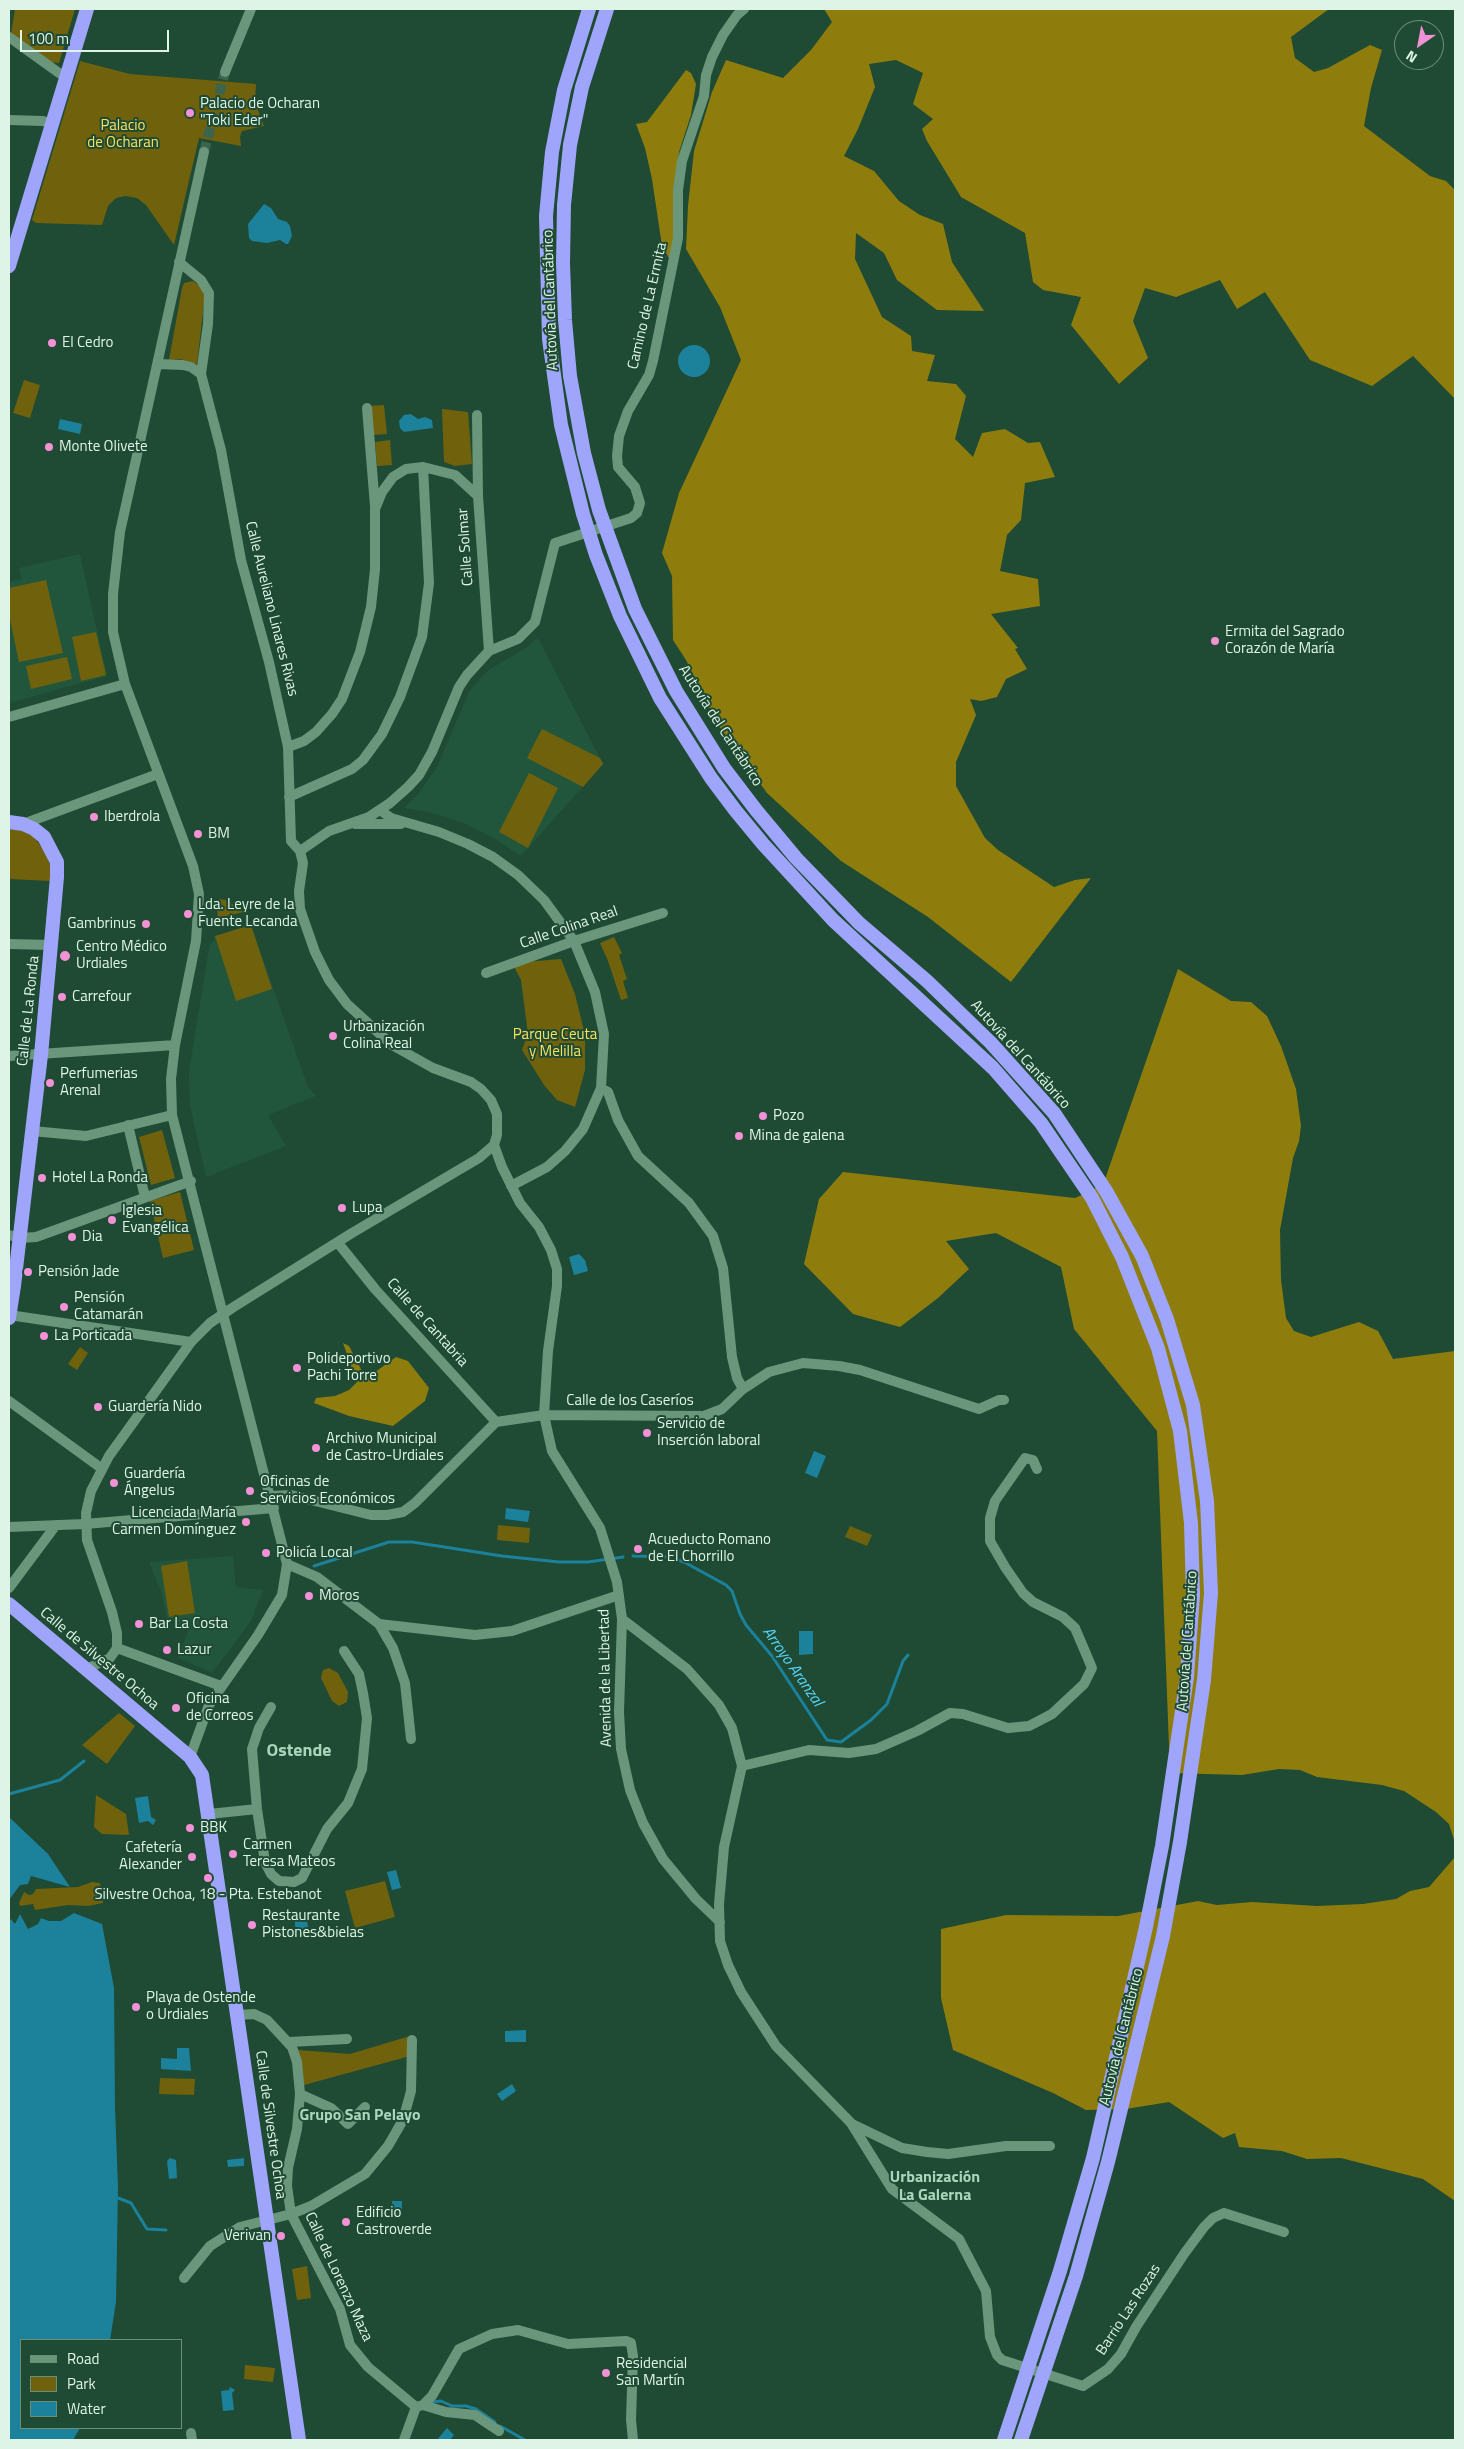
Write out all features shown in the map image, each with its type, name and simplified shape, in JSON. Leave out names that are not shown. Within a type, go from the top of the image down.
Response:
[{"type":"highway","points":[[9,266],[87,9]]},
{"type":"highway","name":"Autovía del Cantábrico","points":[[589,9],[564,90],[552,152],[546,216],[546,281],[549,339],[561,425],[583,514],[596,555],[617,607],[660,698],[711,778],[740,817],[833,920],[993,1068],[1041,1122],[1092,1198],[1122,1257],[1158,1348],[1180,1431],[1191,1522],[1193,1595],[1186,1686],[1162,1846],[1146,1927],[1093,2158],[1060,2271],[1004,2440]]},
{"type":"highway","name":"Autovía del Cantábrico","points":[[607,9],[582,87],[570,145],[564,205],[563,264],[565,320],[570,376],[584,453],[600,516],[635,609],[676,691],[724,768],[796,858],[853,916],[927,981],[984,1036],[1054,1113],[1106,1191],[1142,1256],[1167,1319],[1193,1405],[1207,1501],[1210,1593],[1204,1680],[1180,1842],[1163,1936],[1108,2162],[1076,2276],[1022,2440]]},
{"type":"highway","name":"Calle de La Ronda","points":[[9,822],[34,828],[44,838],[57,862],[52,945],[41,1055],[32,1131],[14,1237],[9,1317]]},
{"type":"highway","name":"Calle de Silvestre Ochoa","points":[[9,1604],[190,1757],[202,1775],[299,2440]]},
{"type":"street","points":[[225,72],[251,9]]},
{"type":"street","name":"Camino de La Ermita","points":[[489,651],[518,639],[535,622],[556,543],[561,539],[631,518],[637,514],[640,503],[635,487],[618,467],[619,436],[628,411],[649,375],[678,238],[678,190],[682,161],[704,96],[706,76],[712,56],[723,36],[744,9]]},
{"type":"street","points":[[9,37],[60,73],[68,76]]},
{"type":"street","points":[[9,120],[43,121],[52,124]]},
{"type":"street","points":[[190,1757],[209,1705],[220,1686],[270,1616],[282,1594],[287,1564],[191,1181],[172,1115],[171,1080],[175,1045],[196,941],[199,894],[193,866],[125,684],[113,632],[117,561],[131,478],[204,152]]},
{"type":"street","name":"Calle Aureliano Linares Rivas","points":[[179,262],[201,280],[209,293],[208,324],[201,374],[221,450],[241,560],[288,747],[291,841],[300,851]]},
{"type":"street","points":[[158,364],[183,365],[191,367],[201,374]]},
{"type":"street","points":[[367,408],[375,509]]},
{"type":"street","points":[[476,415],[478,496]]},
{"type":"street","points":[[289,797],[352,769],[363,760],[382,734],[400,697],[422,637],[429,583],[424,467]]},
{"type":"street","name":"Calle Solmar","points":[[288,747],[304,741],[316,732],[342,699],[367,631],[374,588],[375,509],[382,492],[393,477],[406,469],[424,467],[455,475],[478,496],[489,651]]},
{"type":"street","points":[[86,1669],[110,1658],[117,1648],[117,1633],[112,1612],[87,1540],[85,1524],[91,1491],[101,1468],[191,1342],[210,1322],[479,1158],[494,1145],[497,1135],[497,1114],[491,1100],[482,1089],[471,1082],[426,1064],[392,1046],[347,1004],[329,980],[315,952],[300,909],[299,890],[302,863],[300,851],[330,831],[369,817],[408,787],[422,770],[432,752],[459,687],[467,675],[489,651]]},
{"type":"street","points":[[9,717],[125,684]]},
{"type":"street","points":[[23,824],[158,774]]},
{"type":"street","points":[[380,810],[391,818],[440,832],[468,844],[518,875],[544,900],[574,941],[595,992],[604,1034],[600,1088],[583,1129],[565,1151],[547,1167],[512,1186]]},
{"type":"street","points":[[350,824],[412,824]]},
{"type":"street","name":"Calle Colina Real","points":[[486,973],[574,941],[663,913]]},
{"type":"street","points":[[9,944],[52,945]]},
{"type":"street","points":[[9,1056],[175,1045]]},
{"type":"street","points":[[600,1088],[608,1092],[618,1120],[638,1156],[689,1203],[713,1236],[723,1268],[732,1357],[737,1378],[743,1390]]},
{"type":"street","points":[[32,1131],[86,1136],[172,1115]]},
{"type":"street","points":[[128,1125],[145,1197]]},
{"type":"street","points":[[494,1145],[520,1203],[538,1227],[551,1250],[556,1269],[557,1286],[548,1351],[544,1415]]},
{"type":"street","points":[[14,1237],[36,1237],[191,1181]]},
{"type":"street","name":"Calle de Cantabria","points":[[338,1243],[382,1296],[496,1422]]},
{"type":"street","points":[[9,1317],[191,1342]]},
{"type":"street","name":"Calle de los Caseríos","points":[[496,1422],[544,1415],[704,1416],[722,1409],[743,1390],[769,1372],[803,1363],[860,1370],[979,1409],[999,1400],[1004,1400]]},
{"type":"street","points":[[9,1401],[101,1468]]},
{"type":"street","name":"Avenida de la Libertad","points":[[544,1415],[552,1451],[600,1528],[617,1582],[622,1619],[620,1749],[630,1790],[646,1830],[663,1859],[696,1899],[720,1922]]},
{"type":"street","points":[[271,1496],[291,1494],[370,1515],[387,1515],[402,1512],[415,1503],[496,1422]]},
{"type":"street","points":[[622,1619],[672,1657],[703,1685],[719,1705],[732,1728],[742,1766],[809,1750],[849,1753],[876,1749],[917,1731],[950,1713],[1008,1728],[1029,1726],[1042,1721],[1052,1714],[1084,1684],[1092,1668],[1075,1628],[1063,1616],[1033,1602],[1023,1592],[990,1542],[990,1518],[995,1501],[1025,1458],[1033,1460],[1038,1469]]},
{"type":"street","points":[[9,1528],[85,1524],[274,1508]]},
{"type":"street","points":[[9,1588],[56,1525]]},
{"type":"street","points":[[287,1564],[317,1577],[379,1624],[393,1648],[405,1682],[412,1739]]},
{"type":"street","points":[[379,1624],[476,1635],[512,1631],[619,1595]]},
{"type":"street","points":[[117,1648],[220,1686]]},
{"type":"street","points":[[271,1707],[259,1728],[252,1749],[257,1809],[265,1862],[271,1874],[279,1881],[294,1882],[302,1878],[327,1829],[348,1803],[362,1769],[366,1745],[366,1718],[363,1693],[358,1674],[344,1651]]},
{"type":"street","name":"Barrio Las Rozas","points":[[742,1766],[724,1847],[720,1941],[728,1965],[758,2020],[786,2058],[851,2123],[892,2189],[959,2238],[986,2291],[990,2337],[997,2355],[1002,2360],[1083,2386],[1108,2369],[1121,2354],[1136,2327],[1184,2254],[1213,2218],[1224,2213],[1284,2232]]},
{"type":"street","points":[[209,1814],[257,1809]]},
{"type":"street","name":"Calle de Lorenzo Maza","points":[[238,2016],[254,2014],[267,2020],[287,2040],[297,2062],[300,2094],[297,2129],[288,2168],[287,2186],[291,2214],[340,2309],[350,2345],[368,2367],[419,2406]]},
{"type":"street","points":[[287,2040],[347,2040]]},
{"type":"street","points":[[184,2278],[210,2246],[240,2227],[291,2214],[331,2195],[365,2174],[388,2146],[403,2120],[409,2099],[412,2040]]},
{"type":"street","points":[[300,2094],[332,2108],[348,2124],[365,2107]]},
{"type":"street","name":"Barrio Las Rozas","points":[[851,2123],[902,2148],[927,2152],[948,2154],[1006,2146],[1050,2146]]},
{"type":"street","points":[[404,2440],[419,2406],[438,2387],[459,2350],[492,2334],[518,2330],[568,2344],[626,2341],[631,2343],[633,2356],[631,2420],[633,2440]]},
{"type":"street","points":[[419,2406],[446,2412],[476,2415],[499,2431]]},
{"type":"shaded area","points":[[824,9],[1329,9],[1291,37],[1295,58],[1314,72],[1328,68],[1370,45],[1382,50],[1371,88],[1364,126],[1430,176],[1446,181],[1455,190],[1455,399],[1413,356],[1372,386],[1310,360],[1265,292],[1237,309],[1220,280],[1176,297],[1145,288],[1133,321],[1148,358],[1119,384],[1071,325],[1081,297],[1043,290],[1033,282],[1025,233],[961,197],[927,141],[922,129],[933,119],[913,104],[923,73],[896,60],[869,64],[875,87],[858,129],[844,156],[874,171],[899,201],[920,215],[943,224],[952,262],[984,311],[937,310],[897,280],[884,253],[856,233],[855,259],[882,317],[911,336],[912,351],[935,355],[927,381],[956,384],[966,396],[955,439],[973,457],[982,433],[1005,429],[1028,443],[1040,442],[1055,477],[1025,483],[1021,520],[1007,535],[1000,571],[1038,579],[1040,606],[991,614],[1018,648],[1015,649],[1027,669],[1006,679],[997,697],[981,701],[970,699],[976,715],[956,762],[956,786],[985,838],[998,850],[1054,887],[1075,880],[1091,878],[1011,982],[928,917],[841,861],[767,793],[718,725],[686,660],[673,640],[672,576],[662,553],[679,493],[741,360],[720,307],[686,249],[688,206],[694,151],[712,92],[726,60],[783,78],[811,50],[832,22]]},
{"type":"shaded area","points":[[686,70],[691,73],[696,84],[691,115],[679,152],[675,182],[675,228],[670,260],[662,246],[652,179],[645,148],[636,124],[647,122]]},
{"type":"shaded area","points":[[80,554],[107,676],[9,703],[9,582],[22,579],[19,568]]},
{"type":"shaded area","points":[[538,638],[603,764],[521,856],[495,839],[463,823],[432,813],[404,808],[418,794],[436,769],[469,692],[490,669],[526,648]]},
{"type":"shaded area","points":[[251,925],[308,1087],[316,1096],[268,1115],[286,1146],[206,1177],[190,1106],[189,1071],[209,948],[215,936]]},
{"type":"shaded area","points":[[1178,969],[1231,1001],[1251,1002],[1267,1016],[1281,1046],[1296,1089],[1301,1126],[1299,1141],[1293,1158],[1280,1230],[1281,1280],[1286,1318],[1294,1331],[1311,1337],[1359,1322],[1378,1331],[1393,1359],[1455,1351],[1455,1843],[1449,1824],[1436,1812],[1404,1791],[1382,1785],[1317,1777],[1300,1770],[1279,1769],[1242,1775],[1170,1773],[1157,1431],[1074,1329],[1061,1267],[996,1233],[946,1241],[969,1269],[938,1298],[900,1327],[853,1314],[804,1264],[819,1199],[843,1172],[1075,1198],[1091,1191],[1104,1182]]},
{"type":"shaded area","points":[[343,1343],[349,1346],[363,1373],[371,1375],[396,1357],[408,1361],[429,1388],[425,1401],[393,1426],[349,1416],[314,1403],[316,1398],[335,1396],[349,1390],[357,1382]]},
{"type":"shaded area","points":[[233,1556],[236,1587],[263,1590],[251,1621],[212,1673],[178,1658],[189,1628],[167,1619],[162,1594],[149,1562]]},
{"type":"shaded area","points":[[1455,1857],[1455,2201],[1423,2179],[1341,2158],[1307,2159],[1282,2151],[1239,2147],[1235,2133],[1223,2138],[1169,2102],[1126,2109],[1086,2110],[1053,2093],[953,2050],[941,1998],[941,1929],[1006,1915],[1118,1916],[1198,1901],[1217,1905],[1252,1902],[1317,1906],[1363,1904],[1396,1899],[1410,1891],[1429,1887]]},
{"type":"green space","points":[[15,9],[75,9],[59,63],[50,62],[11,34]]},
{"type":"green space","name":"Palacio de Ocharan","points":[[80,61],[130,74],[256,84],[255,102],[264,126],[242,131],[240,137],[241,146],[199,138],[174,245],[146,205],[137,198],[125,196],[116,198],[108,206],[102,225],[36,223],[32,220]]},
{"type":"green space","points":[[193,281],[201,287],[205,295],[197,364],[180,359],[169,360],[182,288],[184,283]]},
{"type":"green space","points":[[24,380],[40,385],[30,418],[13,413]]},
{"type":"green space","points":[[384,405],[387,434],[372,435],[369,406]]},
{"type":"green space","points":[[442,409],[468,412],[472,464],[455,466],[444,462]]},
{"type":"green space","points":[[390,440],[392,465],[377,466],[375,442]]},
{"type":"green space","points":[[46,580],[63,653],[19,662],[9,615],[9,588]]},
{"type":"green space","points":[[96,632],[106,675],[81,681],[72,637]]},
{"type":"green space","points":[[67,657],[72,679],[31,689],[26,666]]},
{"type":"green space","points":[[542,729],[600,758],[603,764],[583,787],[527,758]]},
{"type":"green space","points":[[529,773],[558,788],[528,848],[499,832]]},
{"type":"green space","points":[[9,829],[24,831],[34,837],[45,852],[50,865],[51,881],[9,879]]},
{"type":"green space","points":[[216,899],[226,900],[244,912],[218,918]]},
{"type":"green space","points":[[251,925],[272,989],[236,1001],[215,936]]},
{"type":"green space","points":[[614,937],[622,953],[619,955],[627,979],[623,981],[628,998],[621,1000],[600,943]]},
{"type":"green space","name":"Parque Ceuta y Melilla","points":[[561,959],[575,994],[585,1035],[585,1070],[575,1107],[557,1100],[544,1085],[522,1050],[528,1034],[521,980],[512,963]]},
{"type":"green space","points":[[162,1130],[175,1178],[151,1185],[139,1137]]},
{"type":"green space","points":[[180,1192],[194,1250],[163,1258],[150,1201]]},
{"type":"green space","points":[[80,1347],[88,1353],[77,1370],[68,1364]]},
{"type":"green space","points":[[498,1525],[530,1528],[529,1543],[497,1540]]},
{"type":"green space","points":[[850,1526],[872,1535],[867,1546],[845,1537]]},
{"type":"green space","points":[[187,1561],[195,1613],[169,1617],[161,1566]]},
{"type":"green space","points":[[329,1668],[338,1673],[348,1692],[347,1702],[339,1706],[332,1701],[321,1678],[323,1670]]},
{"type":"green space","points":[[119,1713],[135,1726],[107,1764],[82,1745]]},
{"type":"green space","points":[[96,1795],[126,1814],[129,1835],[102,1834],[94,1827]]},
{"type":"green space","points":[[385,1881],[395,1917],[355,1928],[345,1891]]},
{"type":"green space","points":[[92,1882],[100,1883],[103,1903],[88,1906],[68,1905],[35,1910],[33,1904],[20,1906],[19,1903],[24,1892],[29,1895],[33,1894],[36,1889],[78,1887]]},
{"type":"green space","points":[[410,2036],[410,2056],[304,2085],[298,2050],[350,2054]]},
{"type":"green space","points":[[160,2078],[195,2079],[194,2095],[159,2094]]},
{"type":"green space","points":[[307,2266],[311,2298],[297,2300],[292,2269]]},
{"type":"green space","points":[[245,2365],[275,2368],[273,2382],[244,2379]]},
{"type":"water","points":[[264,204],[271,208],[278,219],[287,222],[290,226],[292,236],[288,244],[280,240],[267,243],[252,241],[249,238],[248,224]]},
{"type":"water","points":[[694,345],[705,350],[710,361],[705,372],[694,377],[683,372],[678,361],[683,350]]},
{"type":"water","points":[[411,414],[418,419],[425,417],[432,420],[433,428],[404,432],[400,428],[399,421],[404,415]]},
{"type":"water","points":[[60,419],[82,424],[80,434],[58,429]]},
{"type":"water","points":[[579,1254],[585,1260],[588,1271],[574,1275],[569,1257]]},
{"type":"water","points":[[814,1451],[826,1456],[817,1478],[805,1473]]},
{"type":"water","points":[[506,1508],[530,1511],[528,1522],[505,1519]]},
{"type":"water","points":[[799,1631],[813,1631],[813,1654],[799,1655]]},
{"type":"water","points":[[148,1796],[151,1817],[156,1820],[153,1825],[148,1821],[139,1823],[135,1798]]},
{"type":"water","points":[[9,1817],[48,1854],[70,1887],[31,1876],[28,1884],[20,1885],[9,1900]]},
{"type":"water","points":[[396,1870],[401,1888],[392,1890],[387,1872]]},
{"type":"water","points":[[306,1911],[309,1935],[296,1936],[294,1912]]},
{"type":"water","points":[[74,1913],[102,1924],[114,1988],[118,2188],[116,2302],[110,2339],[20,2339],[20,2429],[79,2429],[73,2440],[9,2440],[9,1922],[11,1919],[15,1924],[20,1914],[28,1929],[38,1924],[41,1918],[49,1921],[61,1921]]},
{"type":"water","points":[[526,2030],[526,2042],[505,2042],[505,2031]]},
{"type":"water","points":[[177,2048],[189,2048],[191,2071],[161,2069],[161,2058],[177,2059]]},
{"type":"water","points":[[512,2084],[516,2091],[502,2101],[497,2094]]},
{"type":"water","points":[[170,2158],[176,2160],[177,2178],[169,2179],[167,2161]]},
{"type":"water","points":[[244,2158],[244,2166],[228,2167],[227,2160]]},
{"type":"water","points":[[392,2201],[402,2201],[402,2217],[398,2219],[393,2217]]},
{"type":"water","points":[[230,2387],[235,2390],[232,2393],[234,2410],[223,2411],[221,2391],[229,2390]]},
{"type":"water","points":[[447,2428],[454,2435],[450,2440],[437,2440]]},
{"type":"waterway","name":"Arroyo Aranzal","points":[[314,1566],[389,1542],[412,1542],[502,1556],[559,1562],[588,1562],[623,1557]]},
{"type":"waterway","name":"Arroyo Aranzal","points":[[633,1556],[668,1557],[684,1562],[726,1585],[732,1591],[746,1625],[772,1656],[827,1740],[841,1742],[871,1720],[887,1704],[903,1661],[908,1655]]},
{"type":"waterway","name":"Arroyo Aranzal","points":[[9,1794],[60,1780],[84,1761]]},
{"type":"waterway","points":[[118,2198],[131,2203],[147,2229],[166,2230]]},
{"type":"waterway","points":[[432,2402],[441,2401],[452,2406],[466,2406],[476,2409],[495,2422]]},
{"type":"waterway","points":[[500,2426],[525,2440]]},
{"type":"tunnel","points":[[204,152],[225,72]]},
{"type":"place","name":"Palacio de Ocharan \"Toki Eder\"","points":[[190,113]]},
{"type":"place","name":"El Cedro","points":[[52,343]]},
{"type":"place","name":"Monte Olivete","points":[[49,447]]},
{"type":"place","name":"Ermita del Sagrado Corazón de María","points":[[1215,641]]},
{"type":"place","name":"Iberdrola","points":[[94,817]]},
{"type":"place","name":"BM","points":[[198,834]]},
{"type":"place","name":"Lda. Leyre de la Fuente Lecanda","points":[[188,914]]},
{"type":"place","name":"Gambrinus","points":[[146,924]]},
{"type":"place","name":"Centro Médico Urdiales","points":[[65,956]]},
{"type":"place","name":"Carrefour","points":[[62,997]]},
{"type":"place","name":"Urbanización Colina Real","points":[[333,1036]]},
{"type":"place","name":"Perfumerias Arenal","points":[[50,1083]]},
{"type":"place","name":"Pozo","points":[[763,1116]]},
{"type":"place","name":"Mina de galena","points":[[739,1136]]},
{"type":"place","name":"Hotel La Ronda","points":[[42,1178]]},
{"type":"place","name":"Lupa","points":[[342,1208]]},
{"type":"place","name":"Iglesia Evangélica","points":[[112,1220]]},
{"type":"place","name":"Dia","points":[[72,1237]]},
{"type":"place","name":"Pensión Jade","points":[[28,1272]]},
{"type":"place","name":"Pensión Catamarán","points":[[64,1307]]},
{"type":"place","name":"La Porticada","points":[[44,1336]]},
{"type":"place","name":"Polideportivo Pachi Torre","points":[[297,1368]]},
{"type":"place","name":"Guardería Nido","points":[[98,1407]]},
{"type":"place","name":"Servicio de Inserción laboral","points":[[647,1433]]},
{"type":"place","name":"Archivo Municipal de Castro-Urdiales","points":[[316,1448]]},
{"type":"place","name":"Guardería Ángelus","points":[[114,1483]]},
{"type":"place","name":"Oficinas de Servicios Económicos","points":[[250,1491]]},
{"type":"place","name":"Licenciada María Carmen Domínguez","points":[[246,1522]]},
{"type":"place","name":"Acueducto Romano de El Chorrillo","points":[[638,1549]]},
{"type":"place","name":"Policía Local","points":[[266,1553]]},
{"type":"place","name":"Moros","points":[[309,1596]]},
{"type":"place","name":"Bar La Costa","points":[[139,1624]]},
{"type":"place","name":"Lazur","points":[[167,1650]]},
{"type":"place","name":"Oficina de Correos","points":[[176,1708]]},
{"type":"place","name":"BBK","points":[[190,1828]]},
{"type":"place","name":"Carmen Teresa Mateos","points":[[233,1854]]},
{"type":"place","name":"Cafetería Alexander","points":[[192,1857]]},
{"type":"place","name":"Silvestre Ochoa, 18 - Pta. Estebanot","points":[[208,1878]]},
{"type":"place","name":"Restaurante Pistones&bielas","points":[[252,1925]]},
{"type":"place","name":"Playa de Ostende o Urdiales","points":[[136,2007]]},
{"type":"place","name":"Edificio Castroverde","points":[[346,2222]]},
{"type":"place","name":"Verivan","points":[[281,2236]]},
{"type":"place","name":"Residencial San Martín","points":[[606,2373]]},
{"type":"district","name":"Ostende","points":[[299,1752]]},
{"type":"district","name":"Grupo San Pelayo","points":[[360,2116]]},
{"type":"district","name":"Urbanización La Galerna","points":[[935,2187]]}]
